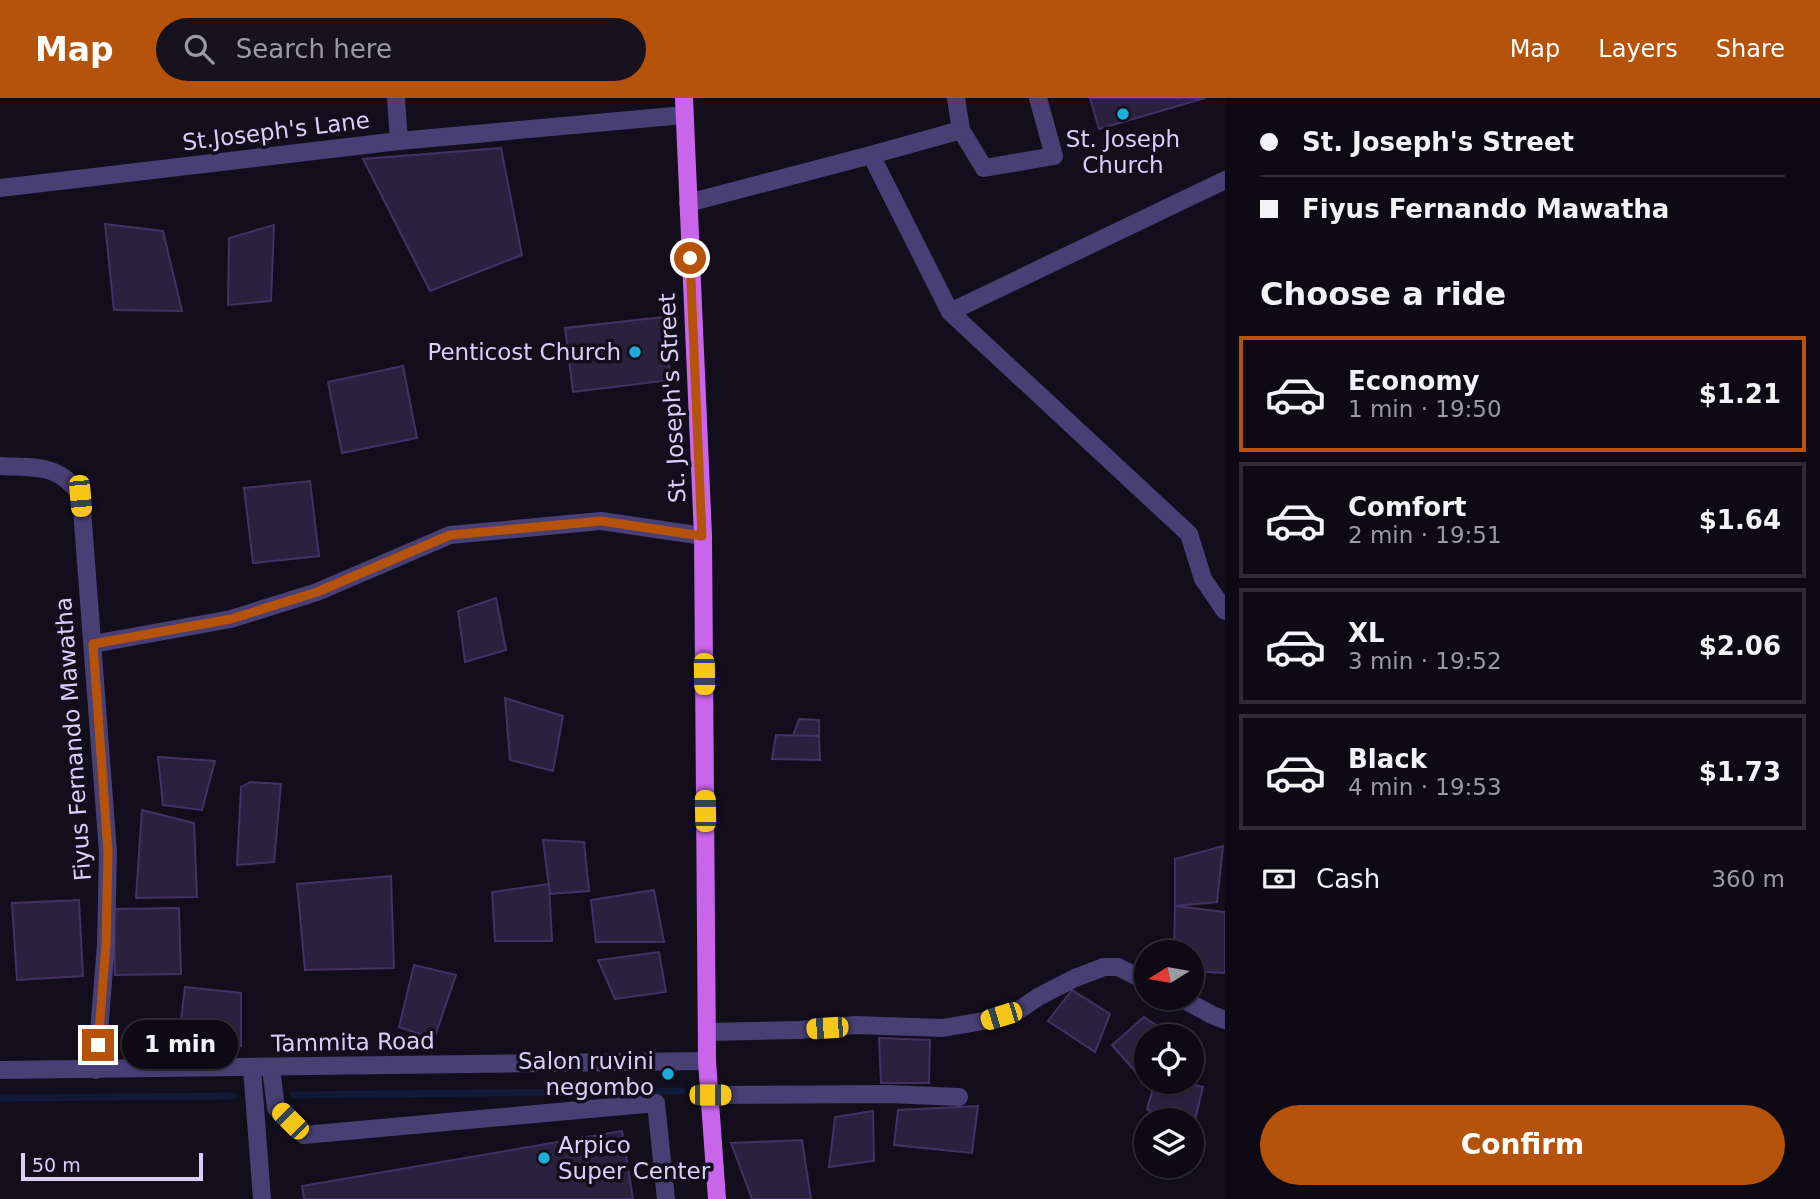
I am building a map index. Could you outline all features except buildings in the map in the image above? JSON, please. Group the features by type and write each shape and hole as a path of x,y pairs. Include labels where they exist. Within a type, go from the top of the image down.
{"main road":[{"name":"St. Joseph's Street","path":"684,106 702,536 707,1061 718,1199"}],"street":[{"path":"396,98 399,141"},
{"path":"956,98 961,130 984,168 1054,156 1038,98"},
{"name":"St.Joseph's Lane","path":"0,188 684,106"},
{"path":"688,203 961,130"},
{"path":"872,155 950,312 1189,534 1203,579 1225,611"},
{"path":"950,312 1225,180"},
{"name":"Fiyus Fernando Mawatha","path":"0,466 50,470 71,482 80,496 108,852 106,944 96,1070"},
{"path":"93,644 231,619 317,592 450,535 601,521 702,536"},
{"path":"707,1032 799,1030 855,1025 943,1028 983,1021 1019,1010 1050,990 1104,967 1118,967 1134,975"},
{"path":"1203,1010 1225,1020"},
{"name":"Tammita Road","path":"0,1070 707,1061"},
{"path":"252,1068 262,1199"},
{"path":"271,1068 276,1108 304,1135 656,1103 666,1199"},
{"path":"710,1095 888,1094 959,1097"}],"waterway":[{"path":"294,1095 682,1091"},
{"path":"0,1098 234,1096"}],"place":[{"name":"St. Joseph Church","path":"1123,114"},
{"name":"Penticost Church","path":"635,352"},
{"name":"Salon ruvini negombo","path":"668,1074"},
{"name":"Arpico Super Center","path":"544,1158"}],"route":[{"path":"98,1045 106,944 108,852 93,644 231,619 317,592 450,535 601,521 702,536 690,258"}]}
